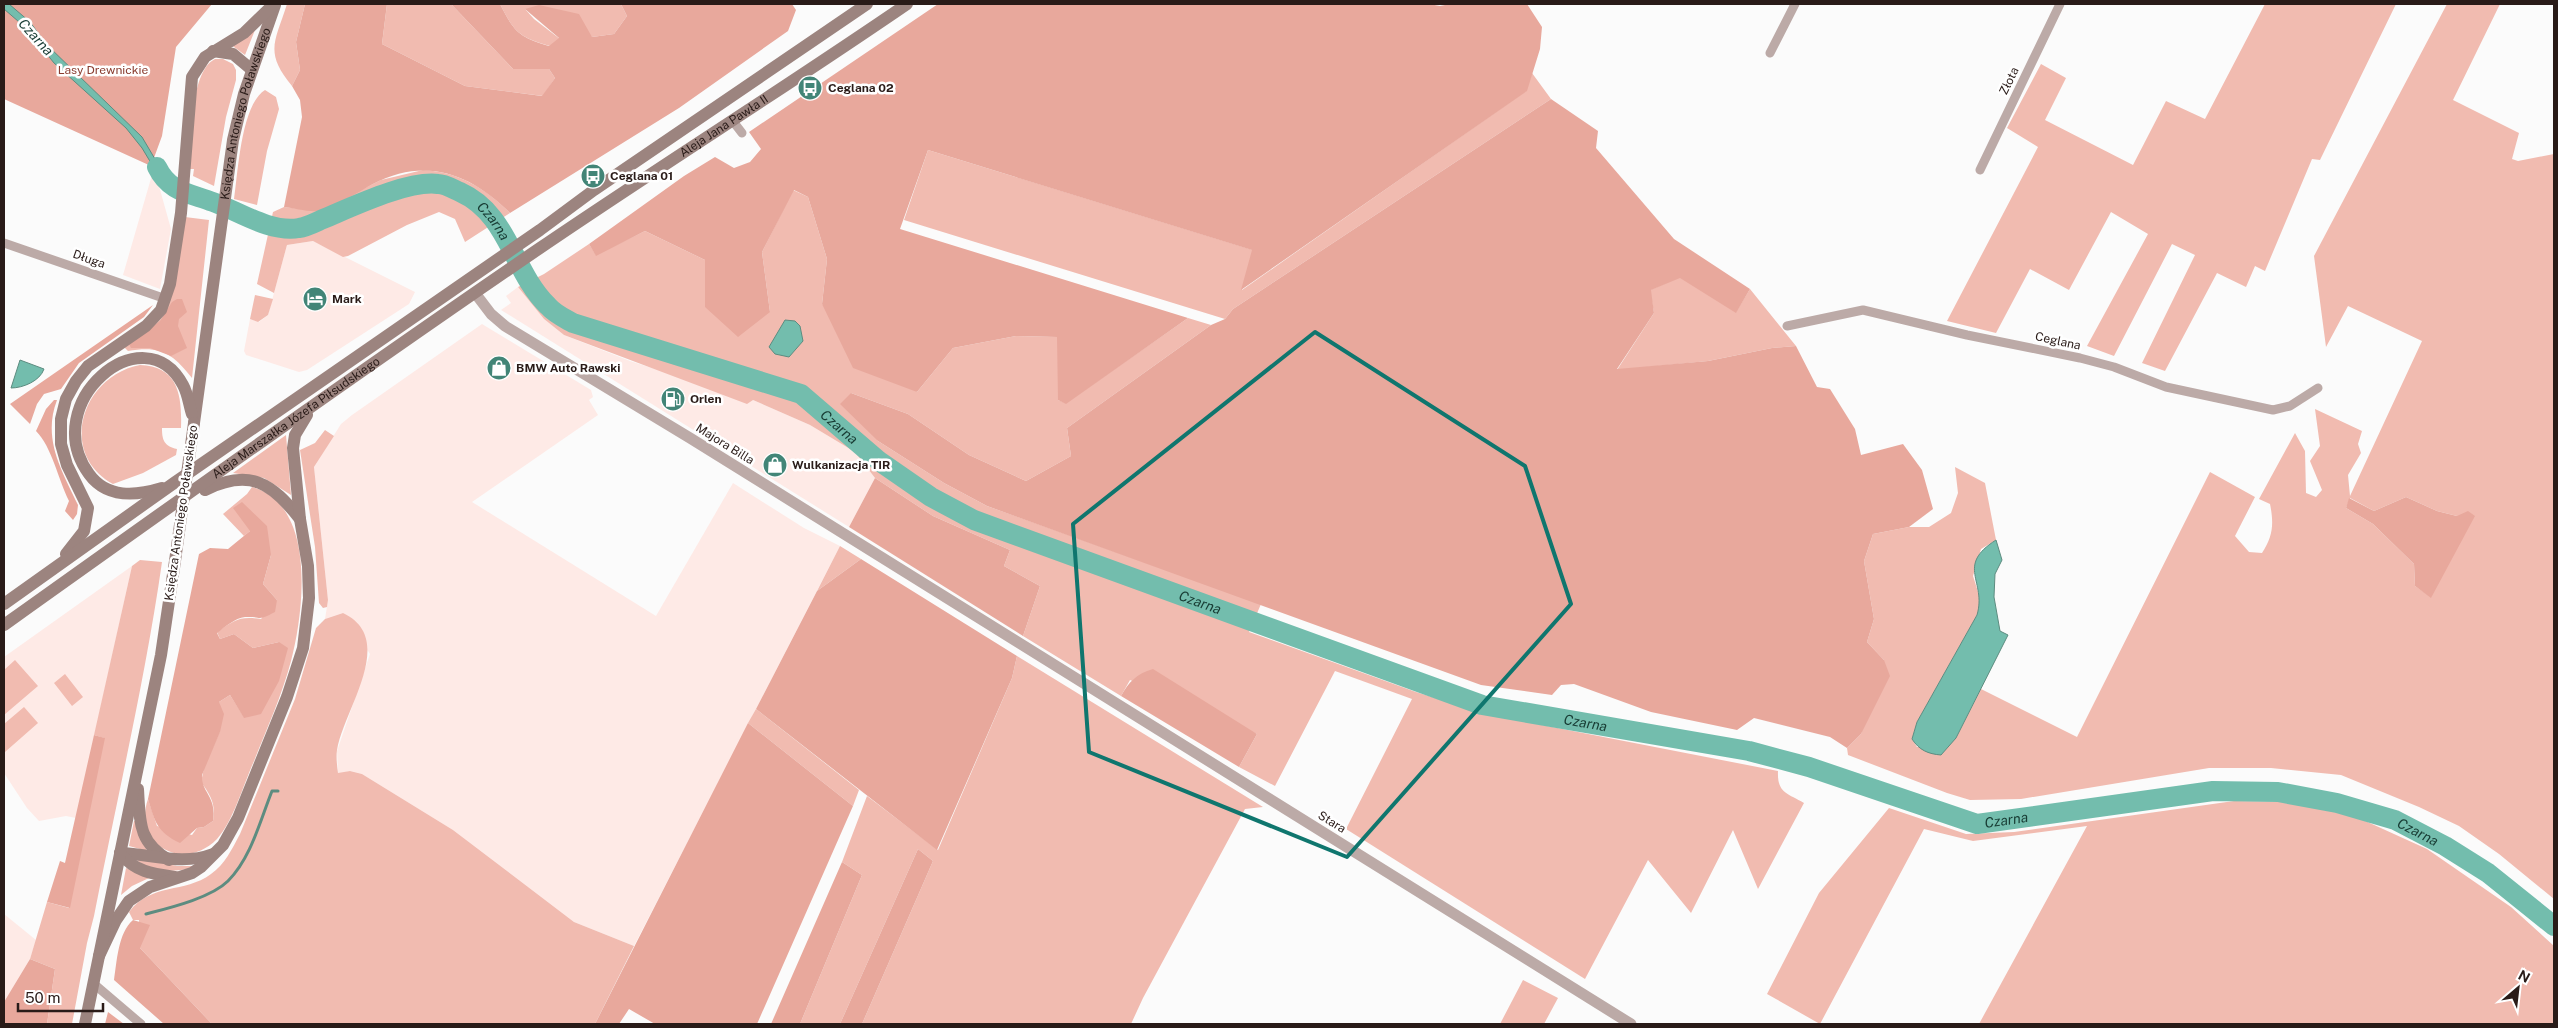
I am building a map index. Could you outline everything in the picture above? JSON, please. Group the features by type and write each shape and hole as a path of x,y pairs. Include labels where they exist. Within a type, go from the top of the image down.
{"main road":[{"path":"47,574 76,542 86,525 88,508 67,465 61,444 62,412 69,392 79,376 93,362 156,317 166,300 181,213 186,168 191,82 201,61 244,33 274,4"},
{"name":"Księdza Antoniego Poławskiego","path":"85,1024 161,655 226,181 236,122 274,4"},
{"name":"Aleja Jana Pawła II","path":"530,237 594,190 867,4"},
{"name":"Aleja Jana Pawła II","path":"540,248 732,120 824,62 907,4"},
{"path":"214,51 233,54 252,70"},
{"name":"Aleja Marszałka Józefa Piłsudskiego","path":"4,604 174,483 530,237"},
{"name":"Aleja Marszałka Józefa Piłsudskiego","path":"4,624 540,248"},
{"path":"174,483 149,491 126,494 111,492 98,484 86,469 77,449 75,428 79,406 91,385 108,369 128,360 148,359 166,366 179,379 186,390 194,423"},
{"path":"99,956 116,920 129,901 150,887 180,877 201,867 217,852 232,832 287,697 303,648 308,612 309,583 306,549 300,519 294,442 300,424 315,406"},
{"path":"166,510 221,482 250,480 276,491 300,519"},
{"path":"137,769 140,829 150,845 169,860"},
{"path":"120,853 136,853 169,860 198,859 217,852"},
{"path":"120,853 128,863 139,870 180,877"}],"street":[{"path":"1770,53 1795,4"},
{"name":"Złota","path":"1980,170 2060,4"},
{"path":"732,120 742,132"},
{"name":"Długa","path":"4,243 166,300"},
{"name":"Majora Billa","path":"474,293 490,314 505,326 690,438 1018,644"},
{"name":"Ceglana","path":"1787,326 1863,310 1967,335 2080,358 2114,367 2166,387 2273,410 2290,406 2318,388"},
{"name":"Stara","path":"1018,644 1631,1024"},
{"path":"94,984 141,1024"}],"highlighted area":[{"path":"1315,332 1525,466 1571,604 1347,857 1089,752 1073,524"}],"shaded area":[{"path":"287,4 305,4 296,42 300,70 292,86 278,64 274,46"},
{"path":"387,4 451,4 513,69 549,69 555,78 543,96 465,86 382,44"},
{"path":"500,4 621,4 627,16 614,34 592,37 525,9 534,19 560,39 550,46 531,40 519,32 509,21"},
{"path":"2265,4 2396,4 2320,160 2312,159 2265,271 2255,266 2246,287 2217,273 2165,371 2142,363 2195,255 2172,244 2114,356 2087,346 2148,234 2111,212 2069,290 2030,269 1996,333 1947,321 2038,147 2007,128 2041,64 2066,78 2045,120 2133,165 2166,101 2205,119"},
{"path":"2447,4 2500,4 2453,100 2519,133 2512,159 2518,161 2554,154 2554,899 2499,854 2459,826 2419,807 2341,775 2271,768 2209,768 2021,799 1970,800 1848,755 1847,748 1861,734 1884,660 1867,642 1874,619 1864,561 1873,534 1909,527 1929,527 1951,513 1958,493 1955,467 1985,483 1996,540 1981,549 1973,576 1981,601 1977,615 1917,722 1912,739 1917,747 1956,738 1981,689 2077,737 2210,472 2255,497 2235,536 2249,552 2262,553 2268,541 2272,524 2270,504 2259,499 2295,433 2305,451 2306,493 2316,497 2322,490 2310,461 2320,446 2315,409 2362,431 2358,444 2361,453 2348,475 2350,496 2422,341 2348,306 2326,347 2314,256","holes":["2406,497 2437,511 2457,516 2431,597 2415,586 2414,564 2373,524 2346,508 2350,498 2374,511"]},
{"path":"255,30 245,55 233,46"},
{"path":"215,59 223,59 233,64 236,70 236,80 226,117 214,186 193,176 194,169 190,169 193,109 196,92 200,78 207,66"},
{"path":"1532,73 1551,99 1233,309 1225,319 904,220 928,150 1253,250 1242,290 1526,91"},
{"path":"265,90 276,97 279,109 267,151 257,205 234,199 239,157 246,124 257,98"},
{"path":"154,168 171,229 160,289 123,275"},
{"path":"423,170 448,174 471,183 491,196 510,213 465,242 455,219 439,212 407,225 348,256 343,257 313,241 287,245 274,293 257,284 273,212 284,207 318,211 381,180"},
{"path":"793,190 808,197 827,259 822,304 917,392 953,348 1016,336 1058,337 1058,400 1066,403 1188,318 1211,325 1067,428 1071,456 1026,481 969,455 908,414 851,393 878,441 944,483 987,506 1261,604 1249,632 1416,692 1486,714 1778,771 1781,788 1804,803 1758,889 1733,830 1691,913 1648,860 1585,979 1346,829 1412,699 1335,671 1275,786 1239,767 1257,734 1130,680 1121,696 1023,636 1040,586 1004,566 1010,550 933,516 875,478 855,452 810,425 753,400 747,404 564,335 544,319 518,287 544,274 589,244 596,255 645,231 705,260 705,307 770,312 762,252"},
{"path":"185,217 209,220 192,378 179,363 165,353 149,349 128,351 124,347 149,330 163,317"},
{"path":"313,241 415,292 409,304 307,370 299,372 246,355 244,351 250,319 259,322 268,315 287,245"},
{"path":"1680,277 1736,312 1750,289 1796,346 1772,348 1708,361 1617,370 1654,313 1650,290"},
{"path":"518,287 544,319 564,335 630,361 753,400 810,425 855,452 875,478 849,527 501,310 511,303 506,296"},
{"path":"255,295 273,299 268,315 258,322 250,319"},
{"path":"482,324 591,390 593,397 589,400 598,415 472,502 656,616 733,483 804,528 840,546 634,946 574,922 453,830 362,774 350,771 338,774 337,751 370,654 343,613 325,619 328,600 314,467 341,424"},
{"path":"140,365 163,371 170,377 179,395 181,428 162,428 165,442 177,449 176,455 143,473 113,484 96,470 85,454 82,436 84,417 91,399 103,384 120,372"},
{"path":"325,430 334,436 314,467 328,600 327,607 323,608 319,603 315,547 300,450 315,443"},
{"path":"286,435 291,495 264,478 233,473"},
{"path":"252,487 273,498 287,515 296,537 301,562 302,589 296,640 279,699 238,802 223,832 204,849 190,854 176,853 164,849 154,841 147,829 145,815 148,799 157,826 192,835 197,828 204,827 213,821 214,810 212,800 201,782 204,768 220,731 219,702 230,695 244,717 279,642 253,648 234,634 220,639 217,632 237,620 247,618 261,619 277,600 263,584 271,555 250,531 244,536 223,514 247,494"},
{"path":"840,546 861,559 817,591"},
{"path":"140,560 162,562 130,739 72,1024 47,1024 55,969 30,959 47,902 69,908 104,738 94,735 132,566"},
{"path":"132,566 76,818 66,816 39,821 27,808 4,773 4,657"},
{"path":"343,613 359,625 366,640 367,657 363,676 337,750 338,773 350,771 362,774 453,830 574,922 634,946 595,1024 212,1024 140,948 139,920 133,920 129,912 148,896 201,880 216,870 224,861 240,834 295,699 316,628 325,619"},
{"path":"1017,656 1263,807 1245,809 1143,998 1131,1024 862,1024 933,861 918,849 840,1024 800,1024 862,875 842,862 867,796 938,850 1012,678"},
{"path":"15,660 38,686 4,715 4,670"},
{"path":"65,674 83,697 72,706 54,683"},
{"path":"24,707 38,723 5,752 4,724"},
{"path":"756,709 859,790 853,806 748,723"},
{"path":"2234,801 2299,802 2361,819 2427,849 2511,907 2554,946 2554,1024 1979,1024 2087,826 1973,841 1924,829 1820,1024 1767,994 1819,893 1889,808 1966,834 2014,832"},
{"path":"135,821 147,851 129,846"},
{"path":"134,857 177,866 192,866 193,868 169,871 154,869 140,863"},
{"path":"126,868 149,878 132,886 121,895"},
{"path":"4,914 36,940 30,959 4,1002"},
{"path":"1523,980 1558,998 1544,1024 1500,1024"}],"green space":[{"name":"Lasy Drewnickie","path":"4,4 212,4 176,47 162,136 151,166 4,99"},
{"path":"305,4 387,4 382,44 465,86 542,96 555,78 549,69 513,69 451,4 500,4 509,21 518,32 531,40 549,46 559,38 525,9 539,5 579,14 592,37 614,34 627,16 621,4 792,4 796,10 788,31 679,108 510,213 480,188 463,179 447,173 429,171 411,171 393,176 373,184 331,207 314,211 284,207 302,117 300,100 292,86 300,70 296,42"},
{"path":"938,4 1429,4 1440,6 1450,4 1527,4 1542,27 1540,49 1527,91 1241,290 1252,250 928,150 900,229 1188,318 1066,404 1058,400 1057,337 1016,336 953,348 917,392 853,368 822,304 827,259 808,197 794,190 762,252 770,312 738,337 705,307 705,260 645,231 596,256 589,244 684,176 715,157 734,168 750,162 761,149 749,132"},
{"path":"1551,99 1598,131 1596,148 1674,239 1750,289 1736,313 1680,278 1651,290 1654,313 1617,369 1708,361 1772,348 1796,346 1817,387 1830,389 1855,429 1861,455 1903,444 1922,470 1933,509 1909,527 1873,534 1864,561 1874,619 1867,642 1884,660 1890,676 1861,734 1847,748 1830,737 1754,718 1737,730 1651,712 1574,684 1561,685 1552,695 1481,685 987,506 944,483 878,441 840,404 851,393 908,414 969,455 1026,481 1071,456 1067,428 1211,325 1225,319 1233,309"},
{"path":"182,299 187,312 179,319 178,326 187,348 171,356 150,348 131,348 129,344 160,321 172,302"},
{"path":"153,305 144,317 79,363 61,389 44,394 37,404 30,424 10,404"},
{"path":"54,400 57,400 53,414 53,441 60,467 78,505 77,514 73,520 65,511 69,501 51,454 36,431 46,409"},
{"path":"875,478 933,516 1010,550 1004,566 1040,586 1023,636 849,527"},
{"path":"2406,497 2437,511 2457,516 2468,511 2475,516 2431,598 2415,586 2414,564 2373,524 2346,508 2349,498 2374,511"},
{"path":"242,502 267,526 271,555 263,584 277,600 275,612 262,618 245,617 238,619 217,633 220,639 234,634 253,648 279,642 288,648 279,681 261,714 244,718 230,695 219,702 224,714 220,732 202,775 202,781 213,806 213,821 204,827 197,828 180,843 166,835 158,826 148,799 199,554 210,548 228,549 250,531 233,508"},
{"path":"861,559 1017,656 1012,678 937,850 756,709 817,591"},
{"path":"1153,669 1257,734 1239,767 1121,696 1134,679 1142,673"},
{"path":"748,723 853,806 757,1024 655,1024 629,1009 619,1024 595,1024"},
{"path":"94,735 105,738 70,908 47,902 60,861 65,863"},
{"path":"918,849 933,861 862,1024 840,1024"},
{"path":"842,862 862,875 800,1024 771,1024"},
{"path":"133,920 150,925 140,948 212,1024 164,1024 114,980 121,940 124,932"},
{"path":"30,959 55,969 47,1024 4,1024 4,1002"},
{"path":"108,1012 124,1024 105,1024"}],"water":[{"path":"4,4 9,4 30,22 46,44 142,137 165,176 175,185 174,192 160,178 142,148 126,128 54,63 26,28 4,9"},
{"path":"785,320 795,321 800,326 803,341 789,357 775,354 769,347"},
{"path":"20,360 44,369 39,377 30,383 21,387 11,388"},
{"path":"1996,540 2002,560 1995,574 1994,597 2000,631 2008,635 1956,738 1941,755 1932,754 1921,749 1912,739 1917,722 1977,615 1979,603 1975,566 1977,558 1984,549"}],"waterway":[{"name":"Czarna","path":"157,167 167,182 188,194 213,202 254,220 288,229 305,227 380,196 411,186 438,184 449,187 476,202 489,214 500,229 536,292 548,306 560,316 573,323 801,394 879,461 931,497 974,520 1482,705 1749,751 1809,767 1977,824 2213,791 2278,792 2337,803 2395,820 2445,846 2488,873 2554,926"},
{"path":"146,914 201,897 221,887 228,881 236,872 249,850 272,791 278,791"}],"place":[{"name":"Ceglana 02","path":"810,88"},
{"name":"Ceglana 01","path":"593,176"},
{"name":"Mark","path":"315,299"},
{"name":"BMW Auto Rawski","path":"499,368"},
{"name":"Orlen","path":"673,399"},
{"name":"Wulkanizacja TIR","path":"775,465"}]}
